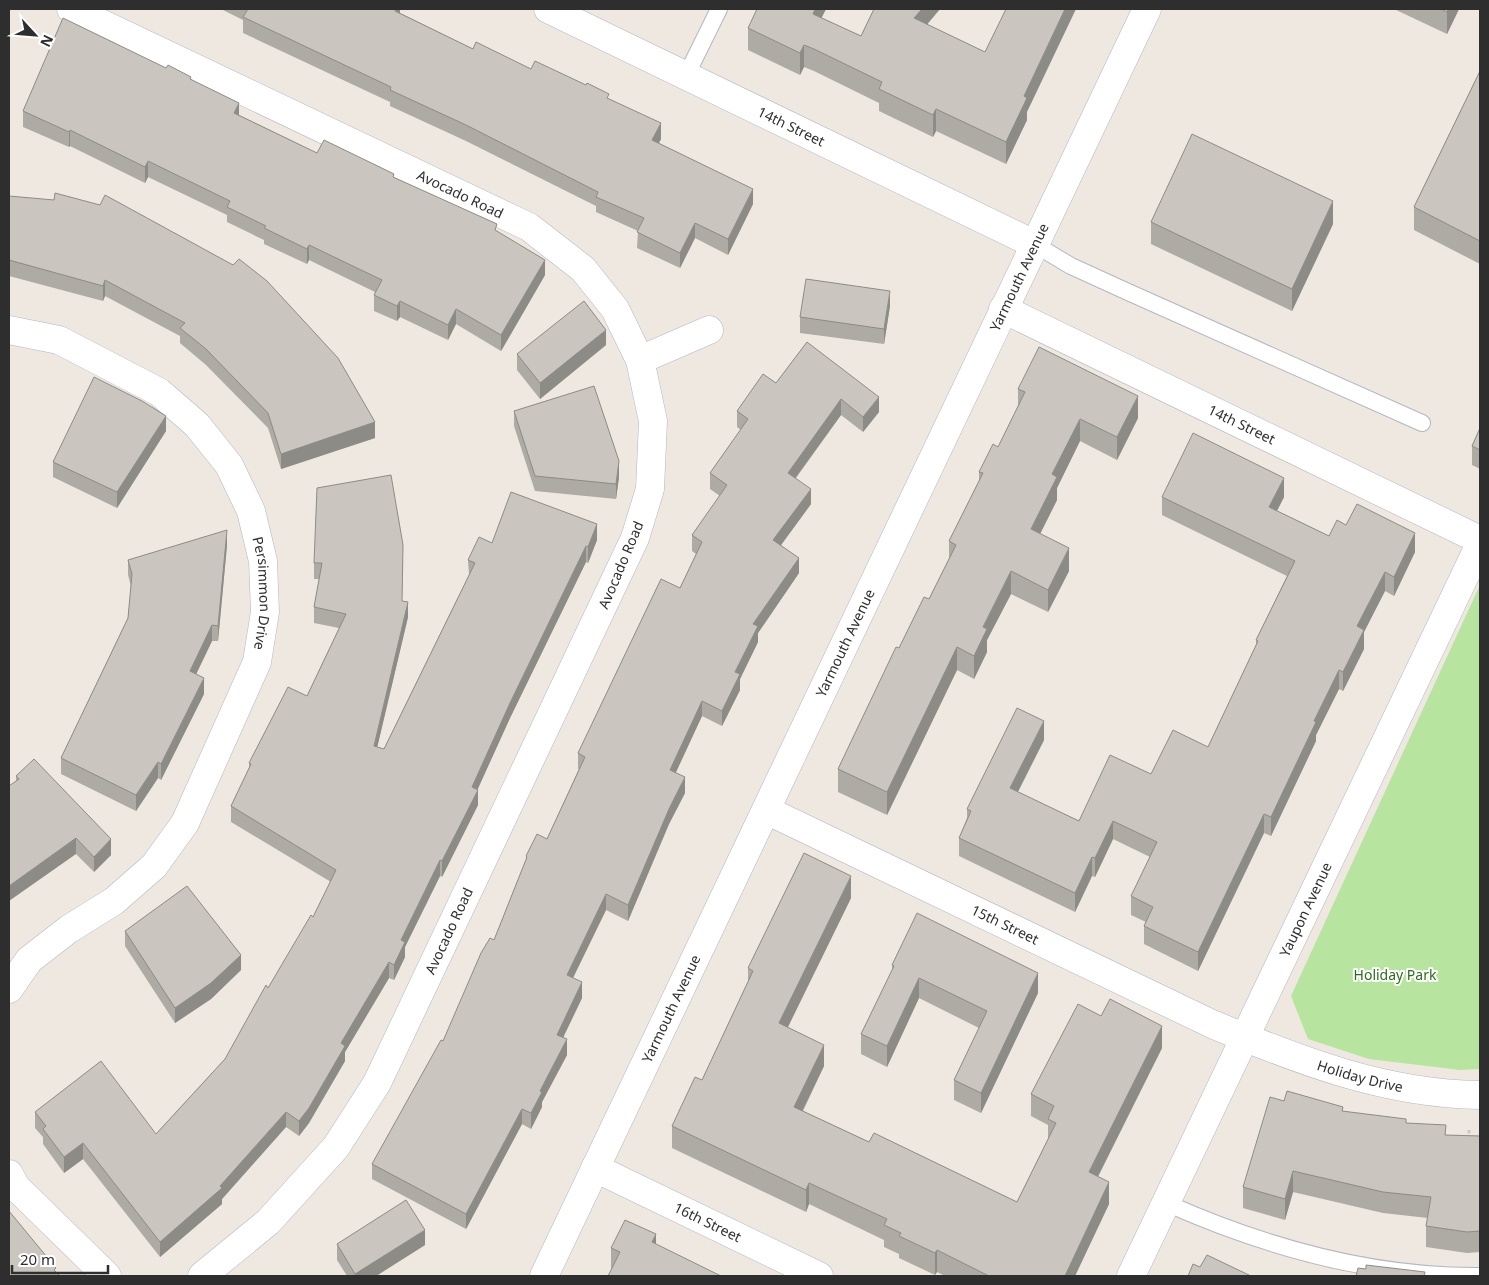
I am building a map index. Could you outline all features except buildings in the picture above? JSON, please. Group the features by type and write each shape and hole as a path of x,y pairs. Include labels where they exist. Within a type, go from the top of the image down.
{"street":[{"name":"Avocado Road","path":"71,9 529,227 583,269 615,309 640,360 653,421 650,490 635,538 381,1074 336,1147 268,1222 202,1276"},
{"name":"14th Street","path":"548,9 1034,244"},
{"name":"Yarmouth Avenue","path":"544,1276 1147,9"},
{"name":"14th Street","path":"1003,309 1480,540"},
{"name":"Persimmon Drive","path":"9,330 59,340 159,392 197,425 229,465 251,511 263,561 265,612 257,662 185,823 154,866 114,902 69,929 29,960 9,989"},
{"path":"640,360 709,330"},
{"name":"Yaupon Avenue","path":"1132,1276 1480,544"},
{"name":"15th Street","path":"766,810 1212,1024 1246,1038"},
{"name":"Holiday Drive","path":"1246,1038 1312,1064 1380,1083 1433,1092 1480,1095"},
{"name":"16th Street","path":"595,1168 820,1276"},
{"path":"9,1174 16,1187 108,1276"}],"lane":[{"path":"686,76 719,9"},
{"path":"1034,244 1071,266 1422,423"},
{"path":"1166,1203 1256,1239 1329,1258 1372,1267 1423,1274 1480,1276"}],"path":[{"path":"1469,1130 1469,1150"}],"green space":[{"name":"Holiday Park","path":"1480,585 1480,1069 1460,1070 1369,1059 1308,1039 1291,996"}]}
